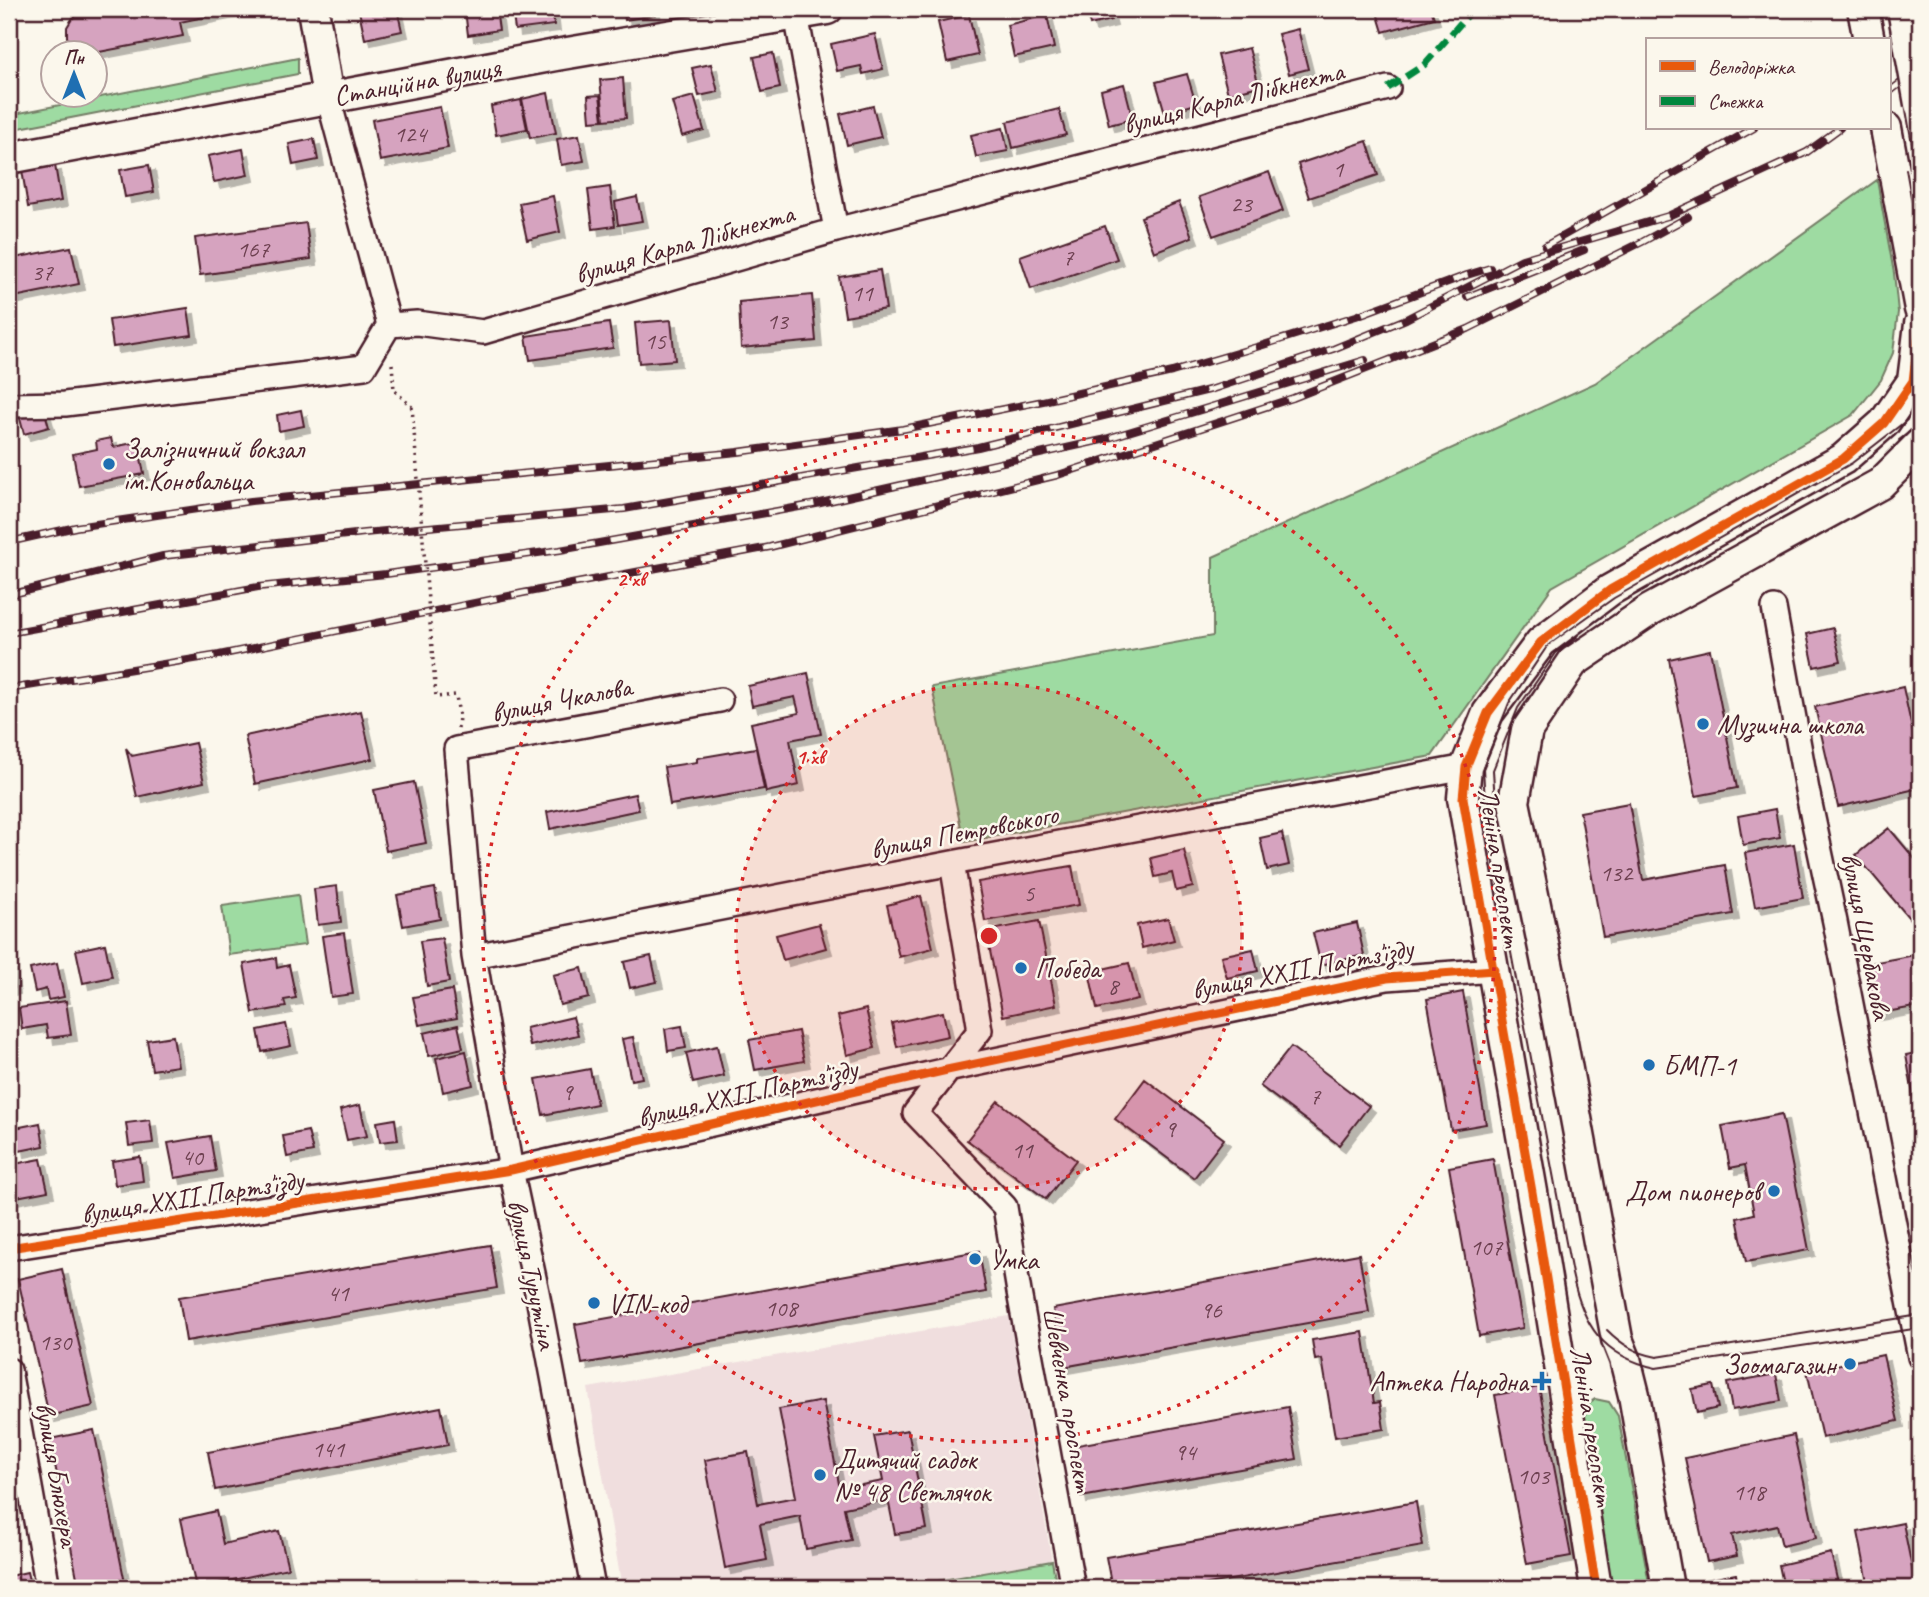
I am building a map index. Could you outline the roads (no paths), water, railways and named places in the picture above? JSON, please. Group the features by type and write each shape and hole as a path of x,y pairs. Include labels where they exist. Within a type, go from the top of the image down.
{"street":[{"path":"9,405 65,404 364,367 389,326 328,97 313,9"},
{"name":"Станційна вулиця","path":"9,158 556,55 796,12 827,9"},
{"path":"1863,9 1869,38"},
{"path":"1903,9 1920,104"},
{"path":"796,12 836,230"},
{"name":"вулиця Карла Лібкнехта","path":"389,326 417,323 483,332 836,230 1388,88"},
{"path":"1886,130 1920,309"},
{"name":"Леніна проспект","path":"1596,1588 1463,798 1466,768 1488,713 1541,642 1610,590 1843,459 1884,423 1913,381 1920,324"},
{"name":"Леніна проспект","path":"1668,1588 1634,1395 1617,1339 1550,978 1514,802 1527,730 1573,662 1650,610 1880,484 1920,444"},
{"name":"вулиця Щербакова","path":"1774,608 1807,790 1920,1357"},
{"name":"вулиця Чкалова","path":"458,793 456,749 720,700"},
{"name":"вулиця Петровського","path":"474,956 952,863 1466,768"},
{"name":"вулиця Турутіна","path":"458,793 474,956 511,1170 593,1588"},
{"name":"Шевченка проспект","path":"952,863 980,1030 915,1112 1005,1207 1073,1588"},
{"name":"вулиця XXII Партз'їзду","path":"9,1248 511,1170 947,1070 1387,978 1494,970"},
{"name":"вулиця Блюхера","path":"9,1370 48,1588"}],"tram line":[{"path":"1888,9 1920,188"},
{"path":"1906,169 1920,247"},
{"path":"1920,387 1907,420 1852,463 1614,598 1548,645 1509,703 1483,768 1486,821 1572,1274 1582,1309 1598,1336 1622,1355 1637,1363 1656,1368 1920,1328"},
{"path":"1899,440 1916,427 1920,417"},
{"path":"1496,819 1493,770 1518,708 1556,653 1577,637"},
{"path":"1607,1330 1630,1348 1657,1357 1920,1315"}],"railway":[{"path":"1890,39 1920,17"},
{"path":"1890,91 1920,68"},
{"path":"1545,246 1750,130"},
{"path":"9,595 163,556 364,533 624,509 978,447 1213,389 1333,349 1406,319 1522,259 1668,216 1807,152 1837,130"},
{"path":"9,689 219,655 523,593 770,547 1058,475 1293,398 1468,329 1688,217"},
{"path":"1467,297 1584,250"},
{"path":"9,542 76,527 251,501 738,452 903,429 1172,372 1356,316 1490,268"},
{"path":"9,633 258,587 386,574 560,550 816,504 1102,440 1365,360"}],"place":[{"name":"Залізничний вокзал ім.Коновальца","path":"109,464"},
{"name":"Музична школа","path":"1703,724"},
{"name":"Победа","path":"1021,968"},
{"name":"БМП-1","path":"1649,1065"},
{"name":"Дом пионеров","path":"1774,1191"},
{"name":"Умка","path":"975,1259"},
{"name":"VIN-код","path":"594,1303"},
{"name":"Зоомагазин","path":"1850,1364"},
{"name":"Аптека Народна","path":"1542,1381"},
{"name":"Дитячий садок № 48 Светлячок","path":"820,1475"}]}
